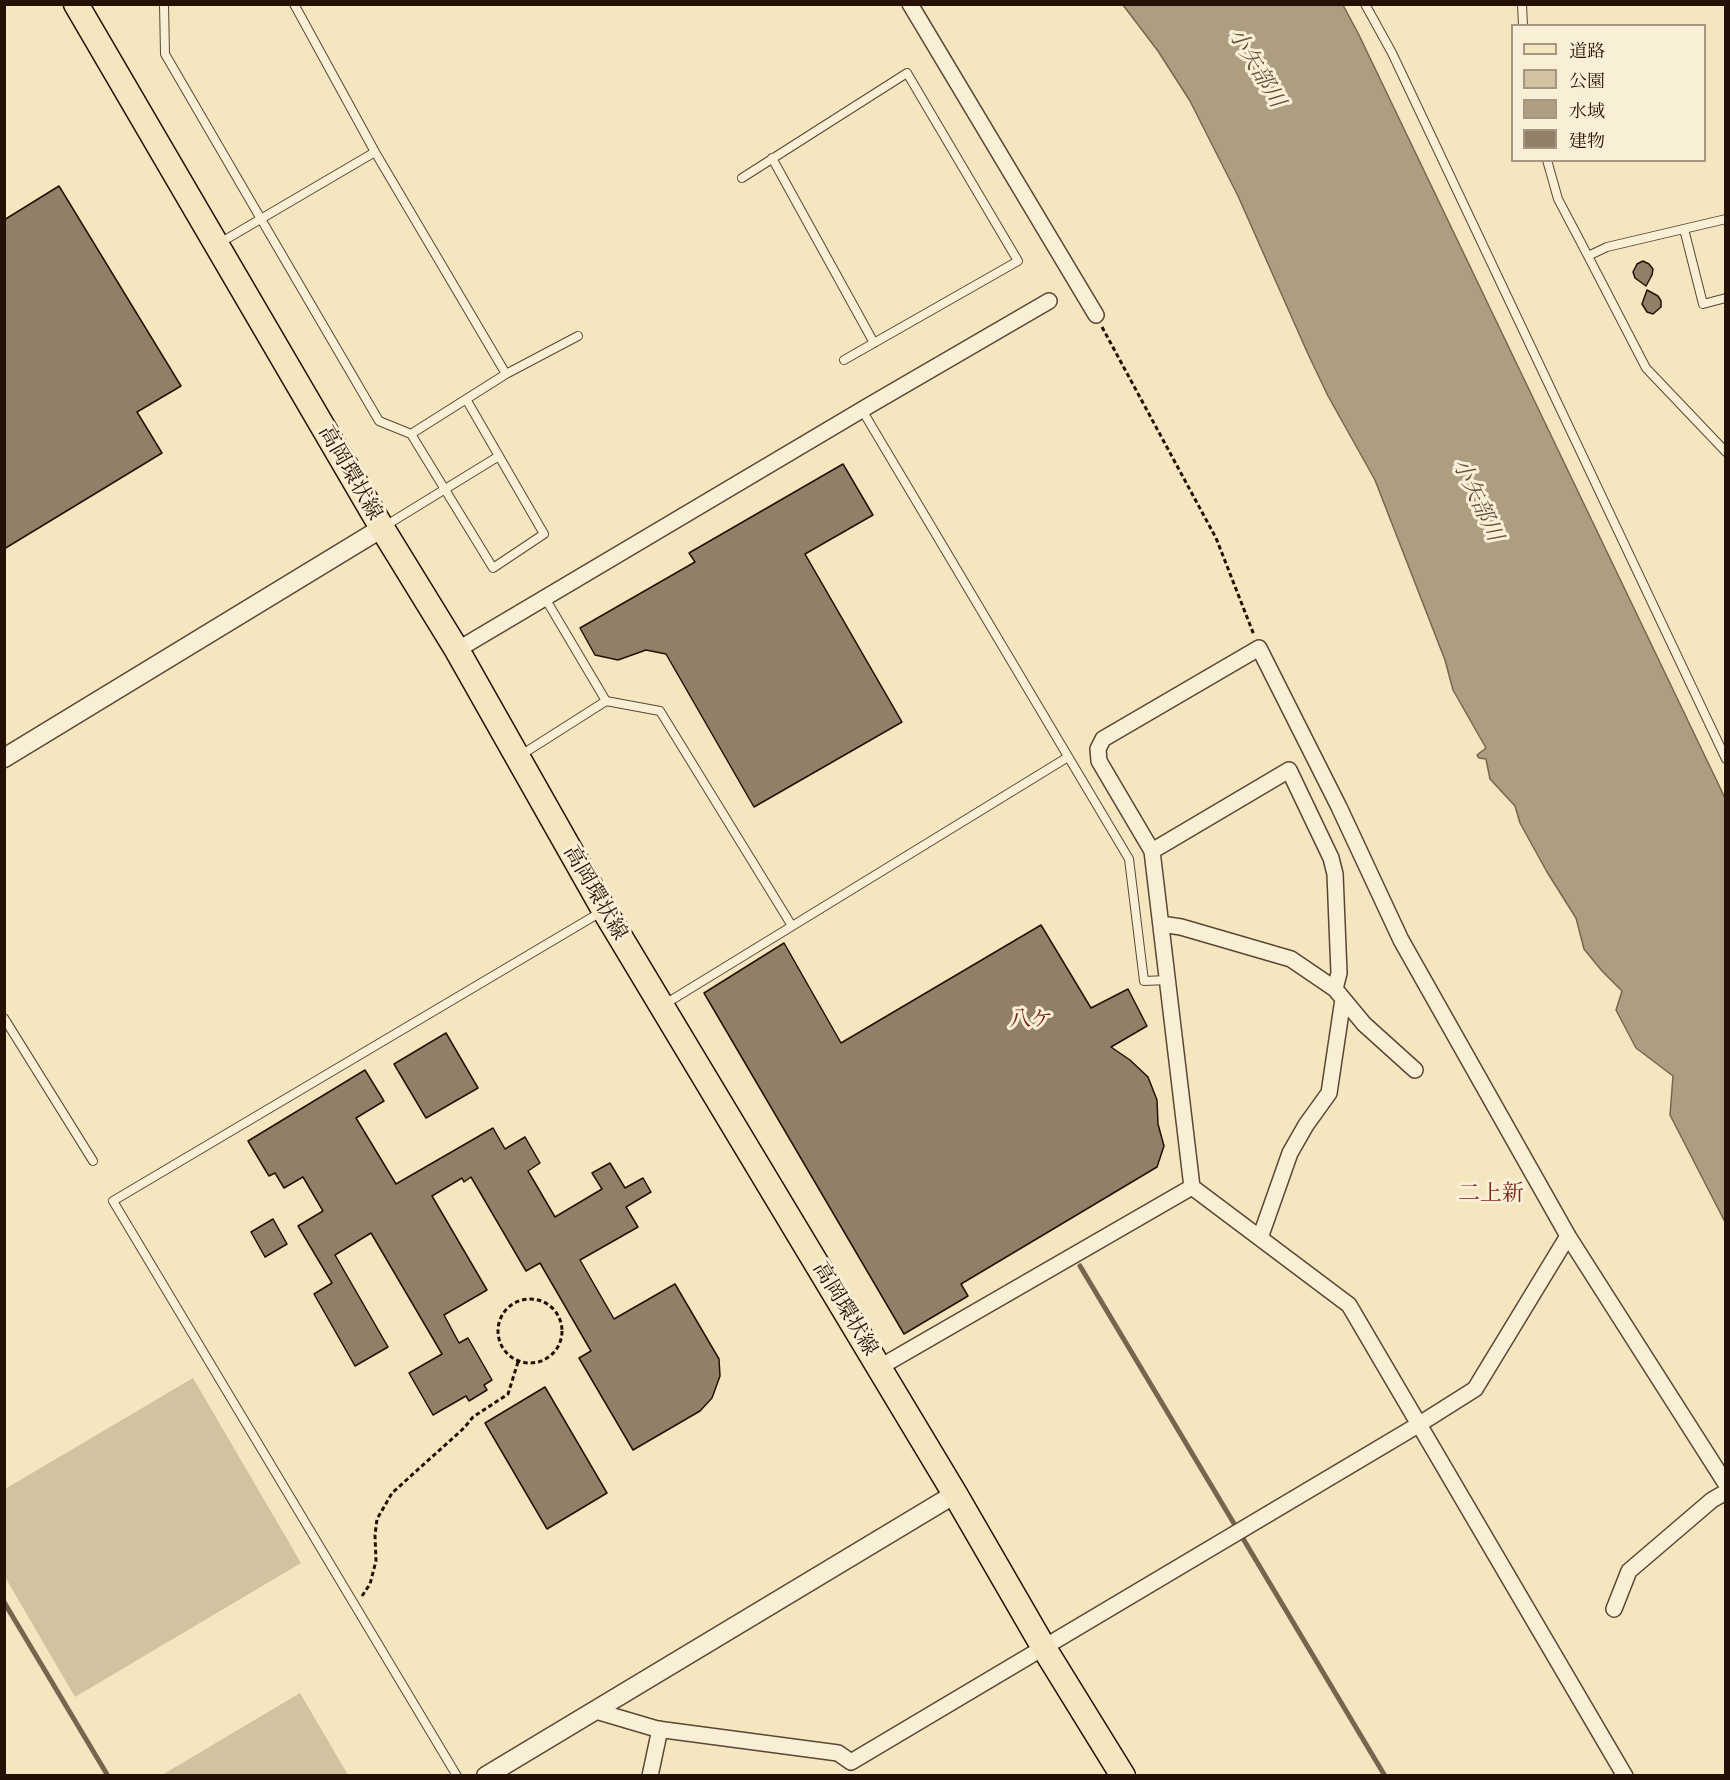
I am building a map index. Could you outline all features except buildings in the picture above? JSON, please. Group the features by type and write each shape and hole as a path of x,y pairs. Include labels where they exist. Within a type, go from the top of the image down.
{"main road":[{"name":"高岡環状線","path":"76,4 382,528 457,651 604,910 880,1367 1044,1648 1123,1776"}],"street":[{"path":"910,4 1096,315"},
{"path":"457,651 1050,301"},
{"path":"4,758 382,528"},
{"path":"1625,1776 1349,1305 1192,1187 1152,851 1099,761 1098,749 1103,740 1259,648 1339,807 1401,940 1568,1236 1725,1484"},
{"path":"1152,851 1289,770 1331,858 1335,874 1339,994 1329,1093 1306,1125 1290,1153 1260,1238"},
{"path":"1161,924 1181,927 1291,959 1339,994 1364,1024 1415,1070"},
{"path":"880,1367 1192,1187"},
{"path":"596,1711 660,1729 838,1754 854,1769 1044,1648 1475,1389 1568,1236"},
{"path":"1614,1610 1629,1571 1725,1492"},
{"path":"486,1776 955,1494"},
{"path":"650,1776 660,1729"}],"lane":[{"path":"164,4 165,54 261,219 379,421 411,434 493,568 544,534 466,399"},
{"path":"294,4 375,152 506,374"},
{"path":"1365,4 1392,54 1725,759"},
{"path":"1522,4 1523,24"},
{"path":"742,178 907,73 1018,261 844,360"},
{"path":"217,244 375,152"},
{"path":"772,159 874,343"},
{"path":"1547,162 1558,198 1646,368 1725,452"},
{"path":"1588,256 1607,248 1725,219"},
{"path":"1683,229 1703,304 1725,298"},
{"path":"411,434 506,374 578,336"},
{"path":"862,410 1129,860 1144,981 1168,980"},
{"path":"382,528 499,456"},
{"path":"545,598 606,700"},
{"path":"518,757 606,700 660,711 792,926"},
{"path":"662,1006 1068,757"},
{"path":"457,1776 113,1201 604,910"},
{"path":"4,1017 93,1161"}],"path":[{"path":"1096,315 1216,538 1259,648"},
{"path":"539,1300 556,1312 561,1322 561,1342 556,1352 548,1359 528,1364 518,1362 508,1356 501,1347 498,1326 501,1315 518,1301 539,1300"},
{"path":"355,1604 370,1584 376,1561 377,1519 392,1493 464,1428 473,1417 508,1394 518,1362"}],"green space":[{"path":"193,1378 301,1563 75,1697 5,1577 5,1489"},
{"path":"300,1693 348,1775 162,1775"}],"water":[{"name":"小矢部川","path":"1123,5 1343,5 1358,33 1725,798 1725,1222 1670,1115 1673,1076 1636,1048 1616,1010 1622,991 1584,949 1576,918 1520,823 1515,806 1490,779 1486,759 1479,758 1477,755 1486,748 1453,690 1445,660 1375,480 1328,396 1238,196 1190,101 1158,51"}],"waterway":[{"path":"1080,1266 1385,1776"},
{"path":"4,1602 108,1776"}],"district":[{"name":"八ケ","path":"1031,1020"},
{"name":"二上新","path":"1491,1194"}]}
